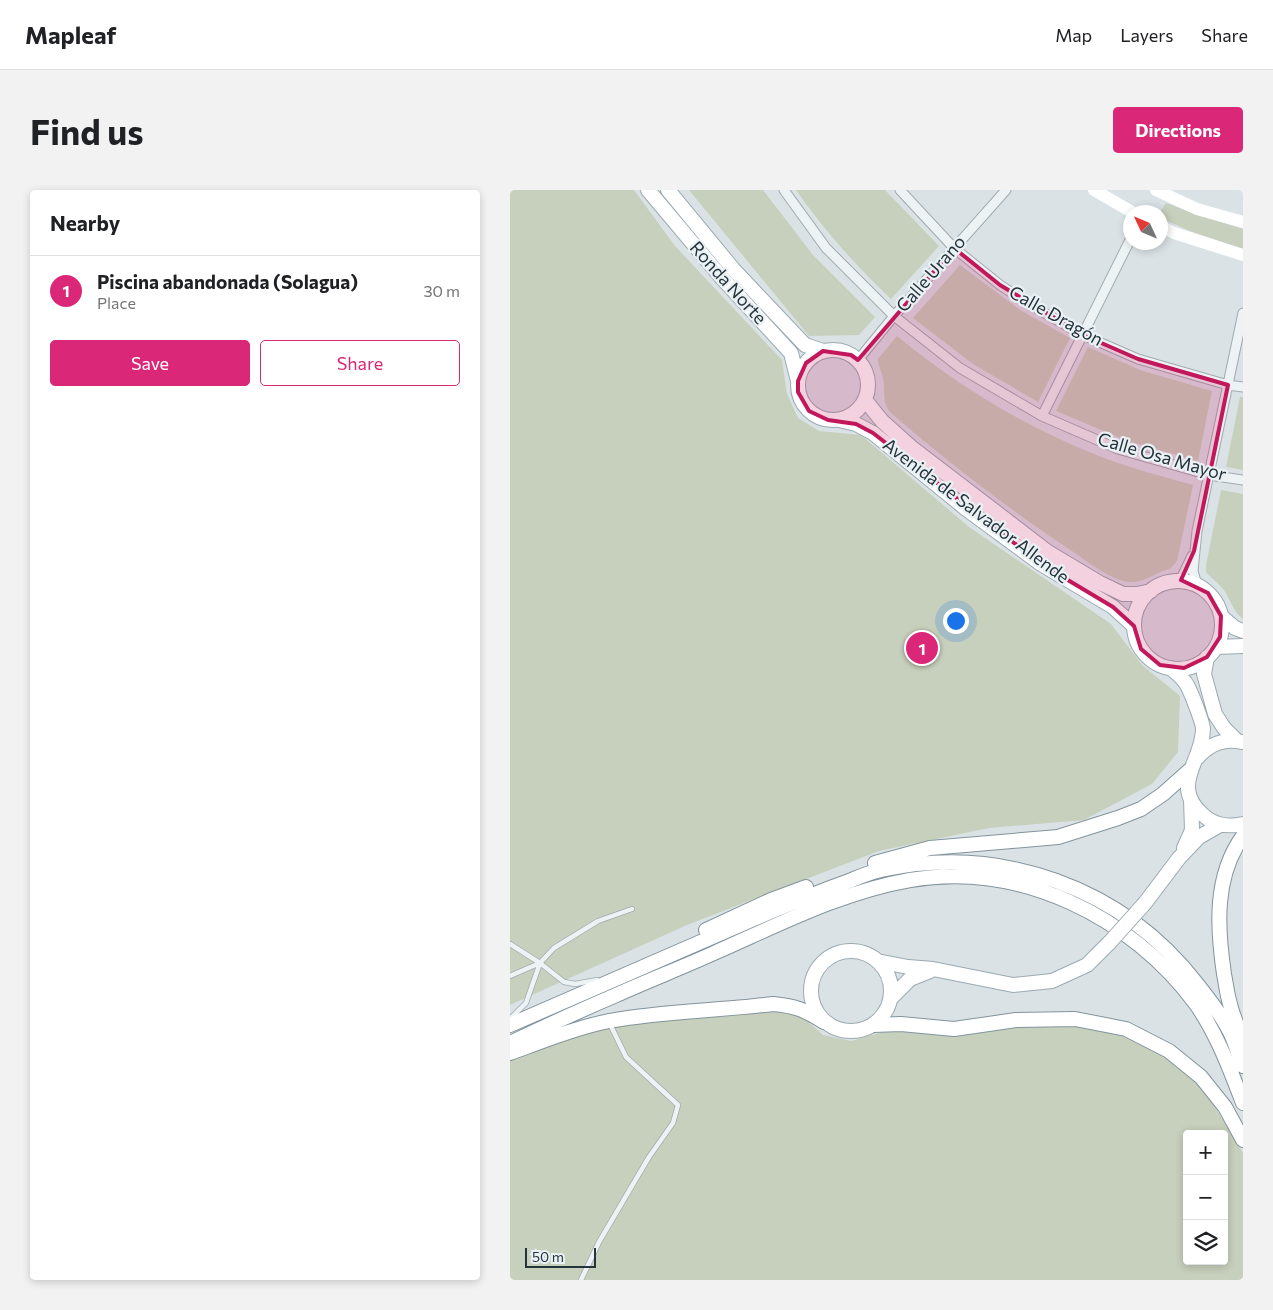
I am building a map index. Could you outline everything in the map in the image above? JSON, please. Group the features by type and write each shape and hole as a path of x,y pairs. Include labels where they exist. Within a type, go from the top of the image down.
{"main road":[{"name":"Ronda Norte","path":"648,190 722,278 791,353 798,381"},
{"name":"Ronda Norte","path":"668,190 734,270 805,345 823,351"},
{"path":"1094,190 1123,207"},
{"path":"1156,190 1197,209 1243,222"},
{"path":"1168,230 1243,255"},
{"path":"823,351 842,351 851,354 858,360 868,379 868,390 865,400 850,416 839,420 828,420 818,417 809,411 802,402 798,392 800,371 814,356 823,351"},
{"name":"Avenida de Salvador Allende","path":"865,400 882,421 911,447 1048,552 1100,583 1123,594 1137,594 1151,590"},
{"name":"Avenida de Salvador Allende","path":"839,420 856,424 873,433 965,508 1034,559 1092,596 1113,607 1134,626"},
{"path":"1240,742 1224,728 1215,714 1204,674 1212,652 1220,637 1222,627 1217,604 1208,593 1197,586 1180,581 1160,585 1151,590 1142,600 1136,612 1134,626 1136,638 1150,658 1160,665 1171,668 1184,668 1197,664 1212,652 1243,646"},
{"path":"1221,616 1235,628 1243,631"},
{"path":"1171,668 1187,684 1203,728 1201,743 1193,765 1188,789 1191,799 1192,830 1180,858"},
{"path":"510,1019 771,900 862,867 930,848 1058,837 1118,818 1141,809 1156,799 1193,765 1203,751 1213,744 1224,741 1240,742"},
{"path":"1191,799 1198,810 1208,819 1220,825 1232,826 1243,824"},
{"path":"877,961 908,967 933,969 1014,985 1052,981 1087,966 1145,903 1199,836 1220,825"},
{"path":"1243,836 1234,849 1222,888 1218,913 1220,944 1229,1004 1243,1041"},
{"path":"510,1026 821,890 880,870 937,862 968,862 1028,871 1055,880 1106,902 1147,931 1182,965 1207,997 1229,1030 1243,1066"},
{"path":"510,1043 615,995 677,970 810,911 869,888 912,879 946,876 985,879 1048,892 1074,903 1137,942 1169,972 1197,1005 1216,1037 1243,1103"},
{"path":"824,1022 816,1012 811,1001 810,988 820,965 830,957 842,952 866,954 877,961 886,972 890,985 890,999"},
{"path":"873,1025 884,1013 890,999 910,979 933,969"},
{"path":"510,1053 573,1030 609,1021 773,1004 803,1009 835,1029 848,1032 861,1030 873,1025 901,1024 954,1029 1016,1020 1075,1019 1126,1029 1169,1051 1201,1077 1225,1106 1243,1140"}],"street":[{"name":"Calle Osa Mayor","path":"784,190 826,248 894,316 960,368 1042,416 1118,449 1209,475 1243,480"},
{"name":"Calle Dragón","path":"900,190 954,248 1000,285 1030,304 1084,334 1138,359 1243,388"},
{"name":"Calle Urano","path":"858,360 894,316 1006,190"},
{"path":"1042,416 1125,250"},
{"path":"1197,586 1194,571 1194,551 1243,313"},
{"path":"1180,581 1194,551"}],"lane":[{"path":"510,1019 526,1003 540,964 554,948 598,921 632,910"},
{"path":"510,944 564,982 575,984 596,980"},
{"path":"510,976 540,964"},
{"path":"581,1280 599,1242 649,1157 673,1123 678,1105 626,1057 609,1021"}],"highlighted area":[{"path":"954,248 1000,285 1083,335 1138,359 1228,385 1194,551 1181,580 1208,593 1221,616 1220,637 1207,657 1184,668 1160,665 1141,649 1134,626 1113,607 1041,564 873,433 856,424 828,420 809,411 798,392 798,381 806,363 823,351 851,355 858,360"}],"green space":[{"path":"510,190 634,190 675,246 782,360 787,394 798,418 819,431 861,435 969,527 1111,624 1142,665 1180,696 1178,752 1152,784 1084,820 989,828 879,851 687,925 510,1005"},
{"path":"689,190 763,190 813,255 875,317 859,335 809,336"},
{"path":"796,190 885,190 939,246 891,299 841,247"},
{"path":"1166,203 1243,229 1243,249 1190,231 1168,221 1168,205 1165,205"},
{"path":"960,265 1020,310 1070,338 1038,402 973,364 913,318"},
{"path":"897,336 968,388 1045,432 1110,460 1193,485 1177,561 1170,569 1136,582 1117,579 1094,567 1027,520 936,450 891,413 886,405 884,383 878,359"},
{"path":"1088,347 1140,370 1212,391 1198,461 1125,440 1056,411"},
{"path":"1240,397 1243,397 1243,470 1226,467"},
{"path":"1221,490 1243,494 1243,619 1236,612 1223,589 1206,572"},
{"path":"769,1010 788,1010 803,1017 823,1035 851,1041 897,1028 975,1031 1058,1023 1100,1027 1160,1051 1201,1084 1243,1153 1243,1280 510,1280 510,1059 602,1027"}],"place":[{"name":"Piscina abandonada (Solagua)","path":"922,648"}]}
